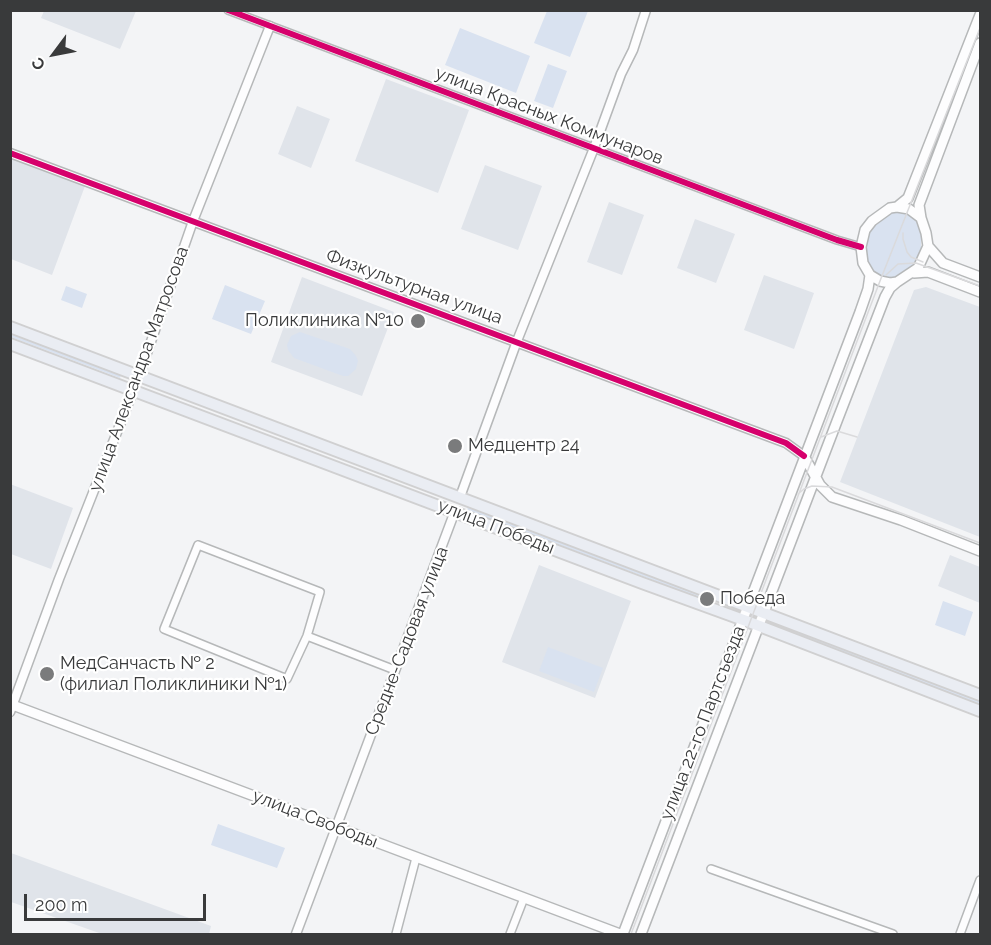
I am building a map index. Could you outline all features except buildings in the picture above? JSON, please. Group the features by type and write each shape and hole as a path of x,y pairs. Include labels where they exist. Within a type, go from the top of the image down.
{"main road":[{"path":"921,218 909,209 897,207 890,208 872,221 865,230 861,247 863,263 870,275 883,282 897,282 911,274 921,264 928,246 919,206 939,136 981,15"},
{"path":"897,207 908,198 981,44"},
{"path":"928,246 943,263 981,278"},
{"path":"911,274 928,272 981,292"},
{"name":"улица 22-го Партсъезда","path":"621,934 860,312 870,275"},
{"name":"улица 22-го Партсъезда","path":"641,934 885,297 897,282"},
{"name":"улица Победы","path":"10,327 981,695"},
{"name":"улица Победы","path":"10,344 981,711"},
{"name":"улица Александра Матросова","path":"134,389 139,376"},
{"name":"Физкультурная улица","path":"804,456 820,485 832,497 981,551"},
{"name":"Средне-Садовая улица","path":"455,511 460,497"},
{"path":"707,607 715,606 717,603 711,593"},
{"path":"798,641 791,635 791,631 793,628 801,627"},
{"name":"улица Свободы","path":"11,707 621,934"}],"street":[{"name":"улица Красных Коммунаров","path":"228,10 837,240 861,247"},
{"name":"Средне-Садовая улица","path":"460,497 517,341 621,74 633,50 646,10"},
{"name":"улица Александра Матросова","path":"139,376 193,222 270,26"},
{"name":"Физкультурная улица","path":"10,153 786,443 804,456"},
{"name":"улица Александра Матросова","path":"11,707 134,389"},
{"name":"Средне-Садовая улица","path":"296,934 455,511"},
{"path":"198,545 320,592 307,636 287,679 164,629 198,545"},
{"path":"307,636 395,670"},
{"path":"396,934 416,858"},
{"path":"711,869 893,934"},
{"path":"960,934 981,880"},
{"path":"510,934 524,898"}],"shaded area":[{"path":"44,10 136,11 120,49 41,18"},
{"path":"547,11 588,11 570,57 534,43"},
{"path":"460,28 530,56 516,93 445,65"},
{"path":"548,64 567,71 553,108 534,101"},
{"path":"386,79 469,110 438,193 355,161"},
{"path":"297,106 330,119 311,168 278,154"},
{"path":"10,157 85,186 52,275 11,259"},
{"path":"485,165 542,186 518,250 461,229"},
{"path":"609,202 644,215 622,275 587,262"},
{"path":"899,210 913,215 917,221 921,234 921,248 916,261 907,271 896,278 887,278 873,271 866,260 865,245 872,226 888,213"},
{"path":"695,219 735,234 716,283 677,268"},
{"path":"764,275 814,293 794,349 744,330"},
{"path":"302,277 394,312 362,396 271,362"},
{"path":"225,285 265,301 251,334 212,319"},
{"path":"66,286 87,294 82,308 61,300"},
{"path":"926,287 980,307 980,537 840,482 914,290"},
{"path":"300,332 350,349 358,361 356,369 348,376 343,376 294,358 287,345 291,336"},
{"path":"10,334 121,375 120,378 11,337"},
{"path":"10,484 73,508 51,569 11,554"},
{"path":"468,507 710,599 711,600 467,510"},
{"path":"950,555 980,567 980,603 938,586"},
{"path":"539,565 631,601 595,698 502,662"},
{"path":"943,601 973,612 965,636 935,625"},
{"path":"797,631 980,700 980,704 796,635"},
{"path":"548,647 603,668 594,692 539,671"},
{"path":"218,824 285,848 277,868 211,845"},
{"path":"11,853 211,926 209,934 102,934 11,902"}],"tram line":[{"path":"631,934 880,281 980,28"},
{"path":"903,233 907,252 911,257 923,262"},
{"path":"886,275 898,264 916,263 980,286"},
{"path":"821,437 837,431 857,437"},
{"path":"798,494 812,486 832,487 980,543"}],"cycle path":[{"path":"228,10 837,240 861,247"},
{"path":"10,153 786,443 804,456"}],"place":[{"name":"Поликлиника №10","path":"418,321"},
{"name":"Медцентр 24","path":"455,446"},
{"name":"Победа","path":"707,599"},
{"name":"МедСанчасть № 2 (филиал Поликлиники №1)","path":"47,674"}]}
